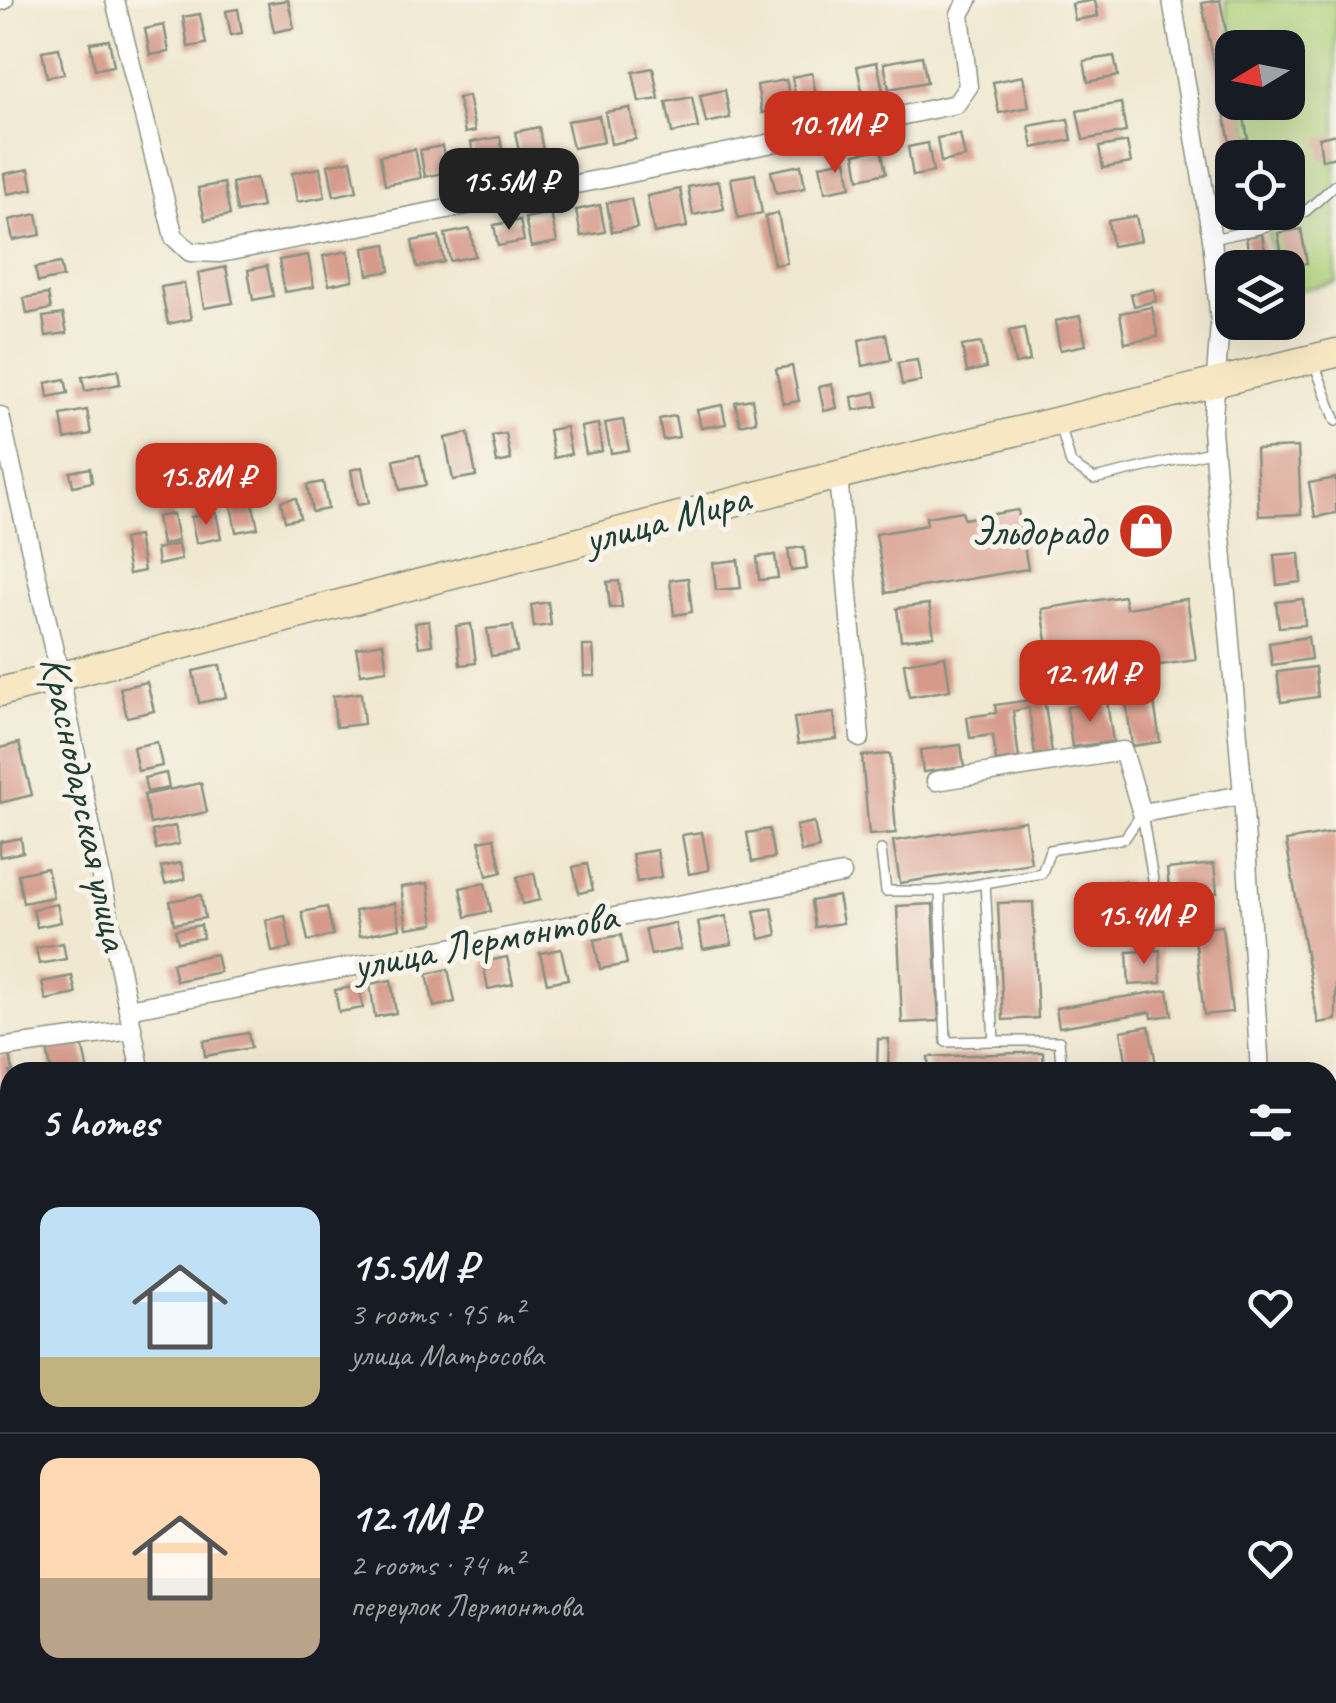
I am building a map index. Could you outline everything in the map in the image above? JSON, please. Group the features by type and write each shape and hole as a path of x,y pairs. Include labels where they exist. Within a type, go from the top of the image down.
{"main road":[{"name":"улица Мира","path":"0,692 838,475 1324,356"}],"street":[{"path":"115,0 174,236 190,252 220,254 956,104 968,87 960,14 968,0"},
{"path":"1172,0 1212,240 1220,323 1212,430 1243,795 1259,1062"},
{"name":"Краснодарская улица","path":"0,416 60,677 139,1062"},
{"path":"838,475 860,738"},
{"path":"936,781 1123,751 1142,813 1243,795"},
{"name":"улица Лермонтова","path":"128,1009 842,874"},
{"path":"0,1048 132,1030"}],"lane":[{"path":"1212,240 1258,229 1306,211 1336,184"},
{"path":"1324,356 1336,422"},
{"path":"1058,420 1071,464 1094,479 1214,451"},
{"path":"881,850 886,891 940,891 1042,873 1050,850 1125,838 1142,813"},
{"path":"1142,813 1162,935"},
{"path":"985,882 994,1041"},
{"path":"940,891 946,1042 1059,1040 1061,1062"}],"green space":[{"path":"1225,0 1336,0 1336,282 1305,289 1305,250 1271,250 1267,230 1305,230 1305,140 1251,140 1246,120 1305,120 1305,30 1230,30"}],"building":[{"path":"288,0 294,28 274,32 268,3"},
{"path":"1095,0 1098,16 1075,20 1072,4"},
{"path":"1220,0 1226,30 1215,30 1215,68 1202,3"},
{"path":"238,9 242,33 231,35 226,11"},
{"path":"200,14 206,44 188,47 183,17"},
{"path":"164,25 169,52 150,55 145,29"},
{"path":"109,40 114,66 95,69 90,43"},
{"path":"59,48 64,74 47,77 42,51"},
{"path":"922,56 927,82 889,89 884,63"},
{"path":"1114,56 1118,76 1088,82 1084,61"},
{"path":"877,62 883,91 863,95 857,66"},
{"path":"653,68 659,99 639,102 633,72"},
{"path":"812,73 817,101 797,104 792,77"},
{"path":"1023,76 1029,107 999,113 993,82"},
{"path":"786,80 792,107 762,113 757,85"},
{"path":"725,90 730,118 706,123 700,95"},
{"path":"468,96 475,131 465,133 458,98"},
{"path":"692,97 698,128 672,133 666,102"},
{"path":"1121,103 1126,132 1083,140 1077,111"},
{"path":"630,108 636,139 611,144 605,112"},
{"path":"599,116 604,142 573,148 567,121"},
{"path":"1068,119 1072,140 1033,148 1029,126"},
{"path":"1226,120 1244,120 1248,139 1230,140"},
{"path":"539,127 544,157 521,161 515,132"},
{"path":"960,134 965,157 941,162 937,138"},
{"path":"1336,134 1336,157 1322,160 1319,138"},
{"path":"500,137 504,159 475,164 471,142"},
{"path":"1127,142 1131,163 1103,168 1099,147"},
{"path":"928,143 933,172 913,176 908,147"},
{"path":"442,146 447,172 425,177 420,150"},
{"path":"415,149 421,178 385,185 380,156"},
{"path":"881,149 886,173 859,179 855,154"},
{"path":"351,160 357,191 334,196 328,165"},
{"path":"846,160 851,187 825,192 820,165"},
{"path":"801,165 805,188 776,193 771,171"},
{"path":"320,168 325,197 297,202 292,173"},
{"path":"29,169 33,189 7,194 4,174"},
{"path":"755,174 762,213 738,218 731,178"},
{"path":"256,178 262,207 237,212 232,183"},
{"path":"719,181 724,209 693,215 688,187"},
{"path":"224,183 230,215 205,220 198,188"},
{"path":"680,189 687,227 654,233 647,196"},
{"path":"631,199 637,228 612,232 607,203"},
{"path":"600,205 605,232 581,236 576,210"},
{"path":"551,213 557,242 531,247 525,218"},
{"path":"778,213 787,263 774,265 765,216"},
{"path":"37,214 41,235 13,240 9,220"},
{"path":"1136,216 1141,241 1112,246 1108,221"},
{"path":"520,220 524,241 498,246 494,225"},
{"path":"470,229 475,256 450,261 445,234"},
{"path":"1301,230 1305,250 1281,250 1278,233"},
{"path":"1262,234 1265,250 1248,250 1246,237"},
{"path":"439,236 444,262 417,267 412,241"},
{"path":"386,244 390,271 368,275 364,248"},
{"path":"348,251 353,280 329,285 323,256"},
{"path":"308,255 314,287 285,292 279,260"},
{"path":"60,263 63,277 38,282 35,268"},
{"path":"267,266 273,296 253,300 248,270"},
{"path":"226,267 233,303 204,308 198,273"},
{"path":"184,283 191,319 168,324 161,287"},
{"path":"1154,289 1156,301 1134,306 1131,294"},
{"path":"48,294 51,309 27,314 24,298"},
{"path":"1152,307 1158,337 1125,343 1120,313"},
{"path":"63,314 67,333 46,336 43,317"},
{"path":"1080,316 1086,345 1060,350 1055,321"},
{"path":"1024,328 1030,361 1015,364 1009,331"},
{"path":"886,334 891,360 863,366 859,340"},
{"path":"981,343 986,368 967,372 962,346"},
{"path":"917,360 921,381 902,385 898,363"},
{"path":"792,366 799,401 783,404 776,369"},
{"path":"118,370 120,384 85,391 82,377"},
{"path":"65,379 68,393 48,397 46,383"},
{"path":"832,384 837,408 824,411 819,387"},
{"path":"875,392 878,406 854,410 852,397"},
{"path":"752,399 756,421 740,425 735,402"},
{"path":"722,405 726,424 701,428 697,410"},
{"path":"87,410 91,434 65,439 61,415"},
{"path":"675,416 679,437 663,440 659,419"},
{"path":"623,420 629,450 611,453 605,423"},
{"path":"598,424 602,451 586,454 581,427"},
{"path":"566,427 571,454 554,458 549,430"},
{"path":"468,433 476,476 453,480 445,438"},
{"path":"506,434 511,460 497,463 492,436"},
{"path":"1298,447 1301,514 1259,516 1256,449"},
{"path":"420,455 426,485 400,490 394,460"},
{"path":"217,465 224,498 211,500 205,467"},
{"path":"362,467 369,503 357,505 351,470"},
{"path":"90,468 92,482 73,486 70,472"},
{"path":"1336,478 1336,513 1315,517 1309,483"},
{"path":"323,482 328,509 312,512 307,485"},
{"path":"296,498 300,518 285,521 281,501"},
{"path":"252,501 258,528 236,532 231,505"},
{"path":"1018,510 1028,569 886,593 876,534 927,525 926,517 962,511 964,519"},
{"path":"216,512 221,538 196,543 191,517"},
{"path":"173,514 178,541 162,545 157,517"},
{"path":"138,536 144,571 129,574 123,539"},
{"path":"178,544 181,560 158,565 156,549"},
{"path":"804,547 807,569 791,571 788,549"},
{"path":"1299,553 1301,582 1277,585 1274,555"},
{"path":"775,555 778,578 759,580 757,557"},
{"path":"738,560 741,588 716,590 713,563"},
{"path":"688,578 692,612 674,615 670,580"},
{"path":"619,581 622,607 610,608 607,582"},
{"path":"1124,596 1126,608 1187,599 1196,660 1131,669 1129,659 1119,660 1118,650 1050,660 1042,609"},
{"path":"1303,599 1305,625 1279,627 1276,602"},
{"path":"548,602 551,625 534,627 531,605"},
{"path":"929,604 934,636 901,640 897,608"},
{"path":"429,621 432,645 419,647 415,623"},
{"path":"471,624 476,663 460,665 456,626"},
{"path":"513,626 517,652 491,656 487,629"},
{"path":"1308,637 1311,659 1272,665 1269,643"},
{"path":"383,643 387,670 361,674 356,648"},
{"path":"583,646 593,646 595,676 584,676"},
{"path":"945,656 950,690 909,697 904,663"},
{"path":"220,665 226,697 199,703 193,671"},
{"path":"1315,667 1318,697 1281,702 1277,672"},
{"path":"1151,681 1160,742 1132,746 1124,685"},
{"path":"147,682 154,711 127,717 120,688"},
{"path":"361,693 364,724 336,727 333,696"},
{"path":"1044,698 1052,753 1035,755 1029,708 1013,711 1019,758 996,761 993,735 970,738 967,717 996,713 995,705"},
{"path":"1107,702 1113,742 1072,747 1067,707"},
{"path":"834,713 837,739 798,744 794,718"},
{"path":"157,742 162,766 138,771 133,747"},
{"path":"19,743 32,795 0,803 0,748"},
{"path":"961,745 964,767 923,772 920,750"},
{"path":"890,754 896,833 869,835 862,756"},
{"path":"166,773 169,788 147,792 144,778"},
{"path":"201,783 207,812 150,824 144,795"},
{"path":"1025,821 1031,863 900,883 893,841"},
{"path":"814,822 819,848 801,852 796,826"},
{"path":"175,826 179,844 156,849 152,831"},
{"path":"769,829 774,858 752,862 747,833"},
{"path":"702,832 709,870 689,874 682,835"},
{"path":"1336,832 1336,1020 1318,1023 1286,841"},
{"path":"21,838 23,852 0,857 0,842"},
{"path":"494,838 502,872 487,876 479,841"},
{"path":"657,850 661,877 637,882 632,854"},
{"path":"181,863 185,879 165,884 161,867"},
{"path":"587,864 593,890 579,893 573,867"},
{"path":"1214,864 1217,893 1170,898 1167,869"},
{"path":"47,868 53,897 23,903 18,874"},
{"path":"534,873 540,900 522,904 517,877"},
{"path":"1125,881 1134,932 1098,938 1089,887"},
{"path":"428,883 434,924 407,928 401,887"},
{"path":"485,883 491,911 466,917 460,888"},
{"path":"201,895 205,918 174,924 170,901"},
{"path":"838,896 843,923 815,927 811,901"},
{"path":"1033,902 1038,1018 1003,1020 998,903"},
{"path":"395,903 400,928 360,936 355,911"},
{"path":"57,904 61,922 37,927 33,909"},
{"path":"933,904 939,1021 902,1023 897,906"},
{"path":"327,907 333,935 308,941 302,912"},
{"path":"772,908 777,935 760,939 754,911"},
{"path":"285,916 291,948 272,952 266,920"},
{"path":"726,916 732,944 703,949 698,922"},
{"path":"675,923 681,949 651,955 645,929"},
{"path":"201,925 203,938 178,942 175,930"},
{"path":"1222,926 1232,1012 1204,1015 1194,929"},
{"path":"621,935 627,964 600,969 594,940"},
{"path":"63,943 66,959 39,964 36,948"},
{"path":"561,949 568,979 547,983 540,953"},
{"path":"1160,950 1161,983 1129,985 1127,952"},
{"path":"216,954 220,972 176,981 172,963"},
{"path":"507,957 513,984 488,989 483,962"},
{"path":"448,969 455,1002 434,1007 427,974"},
{"path":"72,976 76,994 46,1000 42,982"},
{"path":"391,980 396,1013 375,1017 370,984"},
{"path":"359,986 363,1008 339,1012 335,990"},
{"path":"1168,990 1172,1015 1152,1018 1151,1012 1059,1027 1056,1008"},
{"path":"1149,1026 1156,1062 1126,1062 1121,1031"},
{"path":"248,1033 251,1048 205,1056 203,1041"},
{"path":"878,1039 889,1039 888,1062 877,1062"},
{"path":"82,1043 86,1062 49,1062 47,1049"},
{"path":"1043,1052 1044,1062 928,1062 928,1057"},
{"path":"10,1053 11,1062 0,1062 0,1055"}],"place":[{"name":"Эльдорадо","path":"1146,531"}]}
